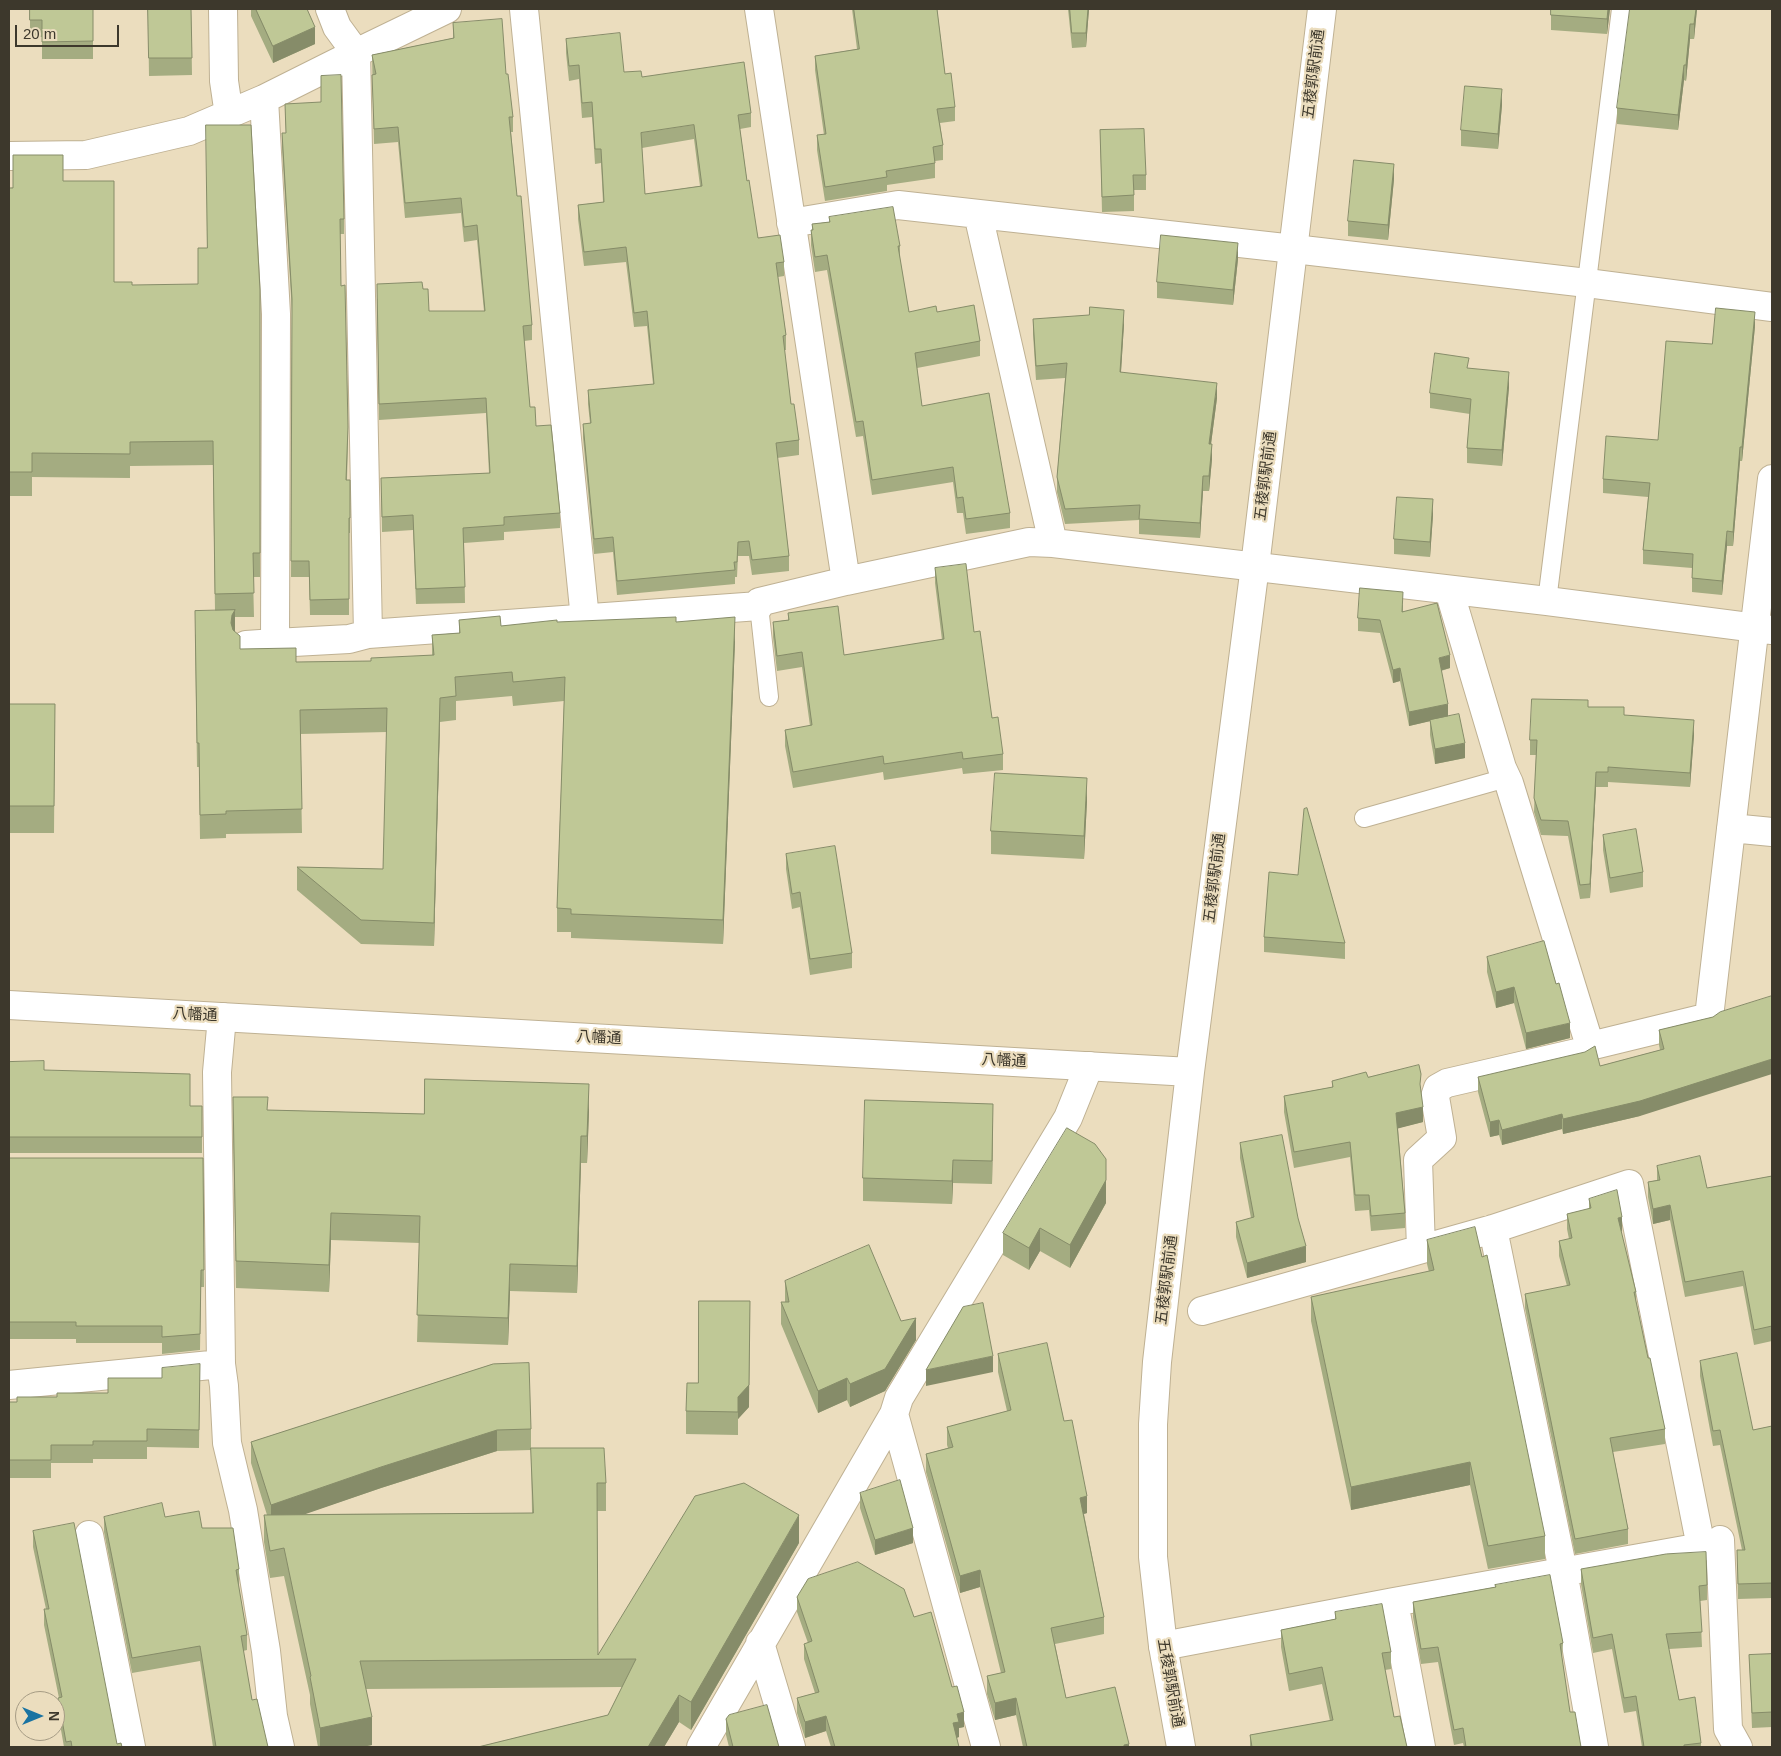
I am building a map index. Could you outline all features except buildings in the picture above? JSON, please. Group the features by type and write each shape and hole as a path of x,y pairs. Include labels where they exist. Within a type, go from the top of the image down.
{"street":[{"path":"223,9 224,81 229,115"},
{"path":"330,9 337,27 356,52 368,634"},
{"path":"9,156 86,155 189,131 264,100 356,52 447,9"},
{"path":"524,9 585,619"},
{"path":"759,9 846,581"},
{"name":"五稜郭駅前通","path":"1181,1747 1163,1646 1153,1557 1153,1424 1157,1362 1190,1072 1255,566 1322,9"},
{"path":"264,100 276,314 275,644"},
{"path":"791,223 898,205 1294,248 1772,307"},
{"path":"978,214 1053,543"},
{"path":"1421,1249 1418,1160 1442,1138 1436,1096 1438,1088 1447,1083 1581,1052 1590,1046 1710,1017 1731,828 1764,629 1772,479"},
{"path":"246,645 349,639 368,634 759,606 759,602 846,581 1028,542 1053,543 1255,566 1764,629"},
{"path":"1449,590 1590,1046"},
{"path":"1731,828 1772,832"},
{"name":"八幡通","path":"9,1005 1190,1072"},
{"path":"222,1017 208,1164 227,1443 243,1510 266,1651 273,1716 280,1747"},
{"path":"701,1747 894,1414 899,1398 1068,1118 1089,1066"},
{"path":"1202,1311 1493,1229 1629,1184 1714,1544 1728,1729 1738,1747"},
{"path":"1493,1229 1563,1571 1594,1747"},
{"path":"9,1385 221,1364"},
{"path":"894,1414 986,1747"},
{"path":"88,1535 132,1747"},
{"path":"1163,1646 1714,1544"},
{"path":"1394,1602 1421,1747"},
{"path":"760,1643 791,1747"}],"lane":[{"path":"1547,601 1621,9"},
{"path":"759,606 769,697"},
{"path":"1364,818 1506,778"}]}
